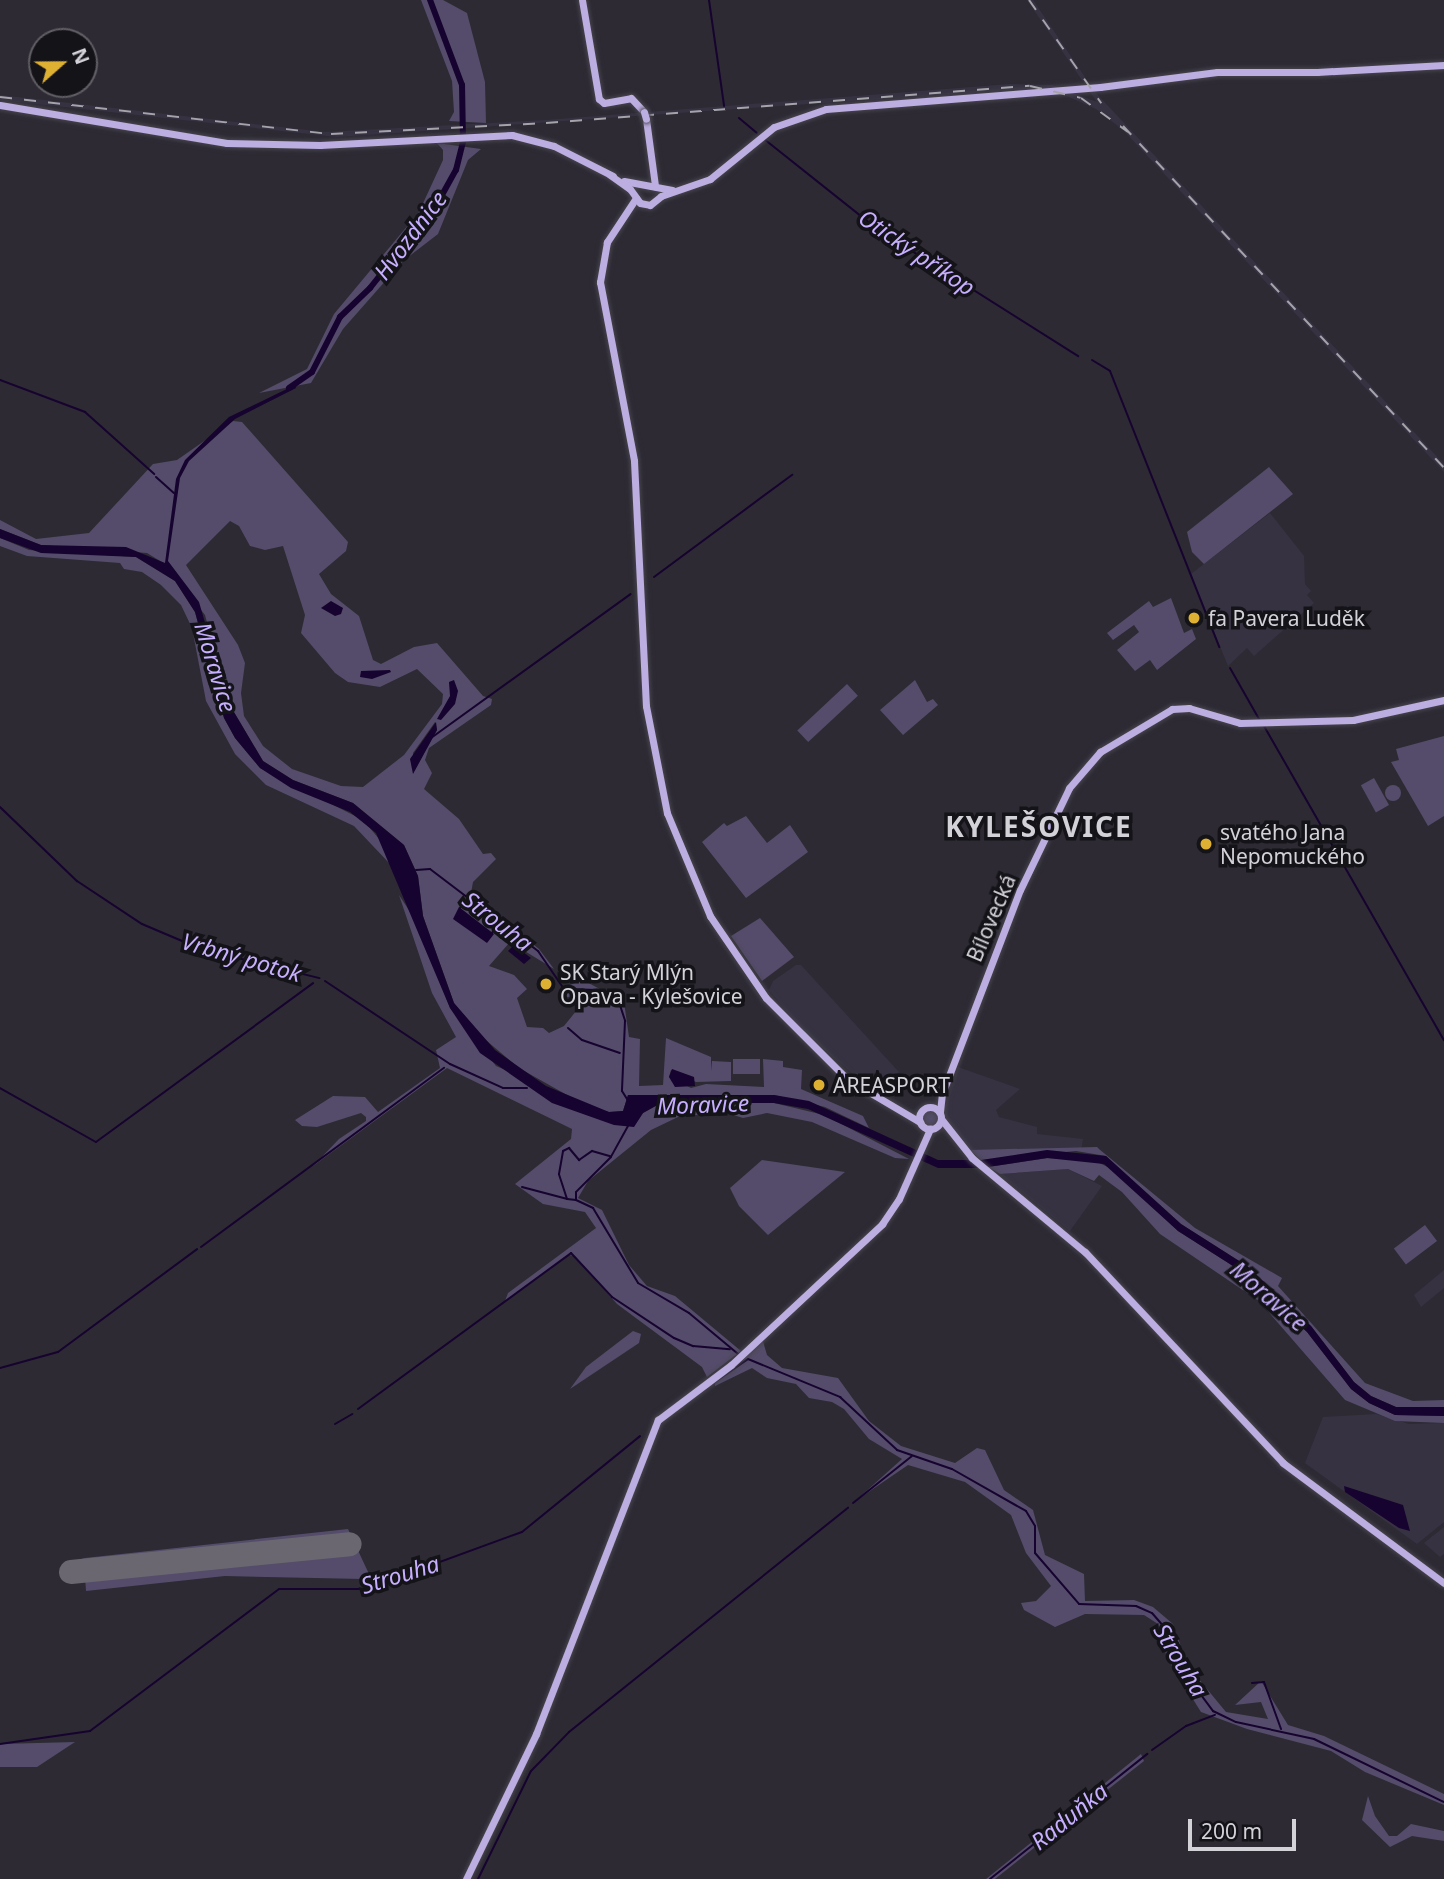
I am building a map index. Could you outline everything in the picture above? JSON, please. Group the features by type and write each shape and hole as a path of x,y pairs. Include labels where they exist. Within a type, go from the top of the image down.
{"main road":[{"path":"582,0 598,99 604,103 631,98 645,116 658,198"},
{"path":"618,223 643,205 715,176 774,127 826,109 1088,88 1217,72 1444,65"},
{"path":"0,105 227,143 320,145 512,135 540,141 610,175 656,187 689,188"},
{"path":"652,167 603,251 600,282 633,452 646,706 667,813 696,888 750,978 819,1055 890,1107 963,1149 1085,1252 1283,1463 1444,1583"},
{"path":"610,175 643,205"},
{"name":"Bílovecká","path":"941,1116 942,1094 1020,890 1069,788 1083,768 1168,710 1189,708 1227,721 1261,723 1373,718 1444,700"},
{"name":"Bílovecká","path":"921,1111 942,1094"},
{"path":"930,1106 941,1116 963,1149"},
{"path":"466,1879 538,1730 656,1422 734,1362 882,1224 909,1176 927,1127 921,1111 900,1112"},
{"path":"927,1127 941,1116"}],"shaded area":[{"path":"421,0 443,0 467,13 485,82 486,123 449,121 454,112 452,81"},
{"path":"1027,0 1033,0 1095,92 1444,464 1444,472 1123,130 1096,109 1060,93 1022,89 337,137 0,100 0,95 325,132 546,120 1010,84 1052,85 1097,102"},
{"path":"437,143 481,149 468,160 438,234 403,261 343,329 311,383 259,393 307,369 334,314 419,212 443,160 443,150"},
{"path":"233,421 242,422 348,542 346,551 319,574 331,594 359,616 373,660 381,664 414,647 437,643 483,696 492,699 491,705 429,748 425,760 432,773 424,789 459,819 483,854 491,853 496,859 473,882 471,893 539,949 554,969 510,942 489,966 514,975 527,989 517,998 527,1027 543,1028 549,1033 564,1026 581,1005 582,996 567,997 562,988 583,980 624,1002 629,1037 640,1039 639,1086 663,1085 666,1038 711,1057 711,1071 712,1061 731,1062 731,1081 696,1082 671,1070 669,1077 691,1088 706,1084 764,1087 763,1059 783,1061 783,1067 802,1070 801,1089 863,1116 869,1128 825,1107 774,1095 628,1095 623,1111 609,1112 583,1104 519,1068 481,1036 454,1003 423,916 418,876 404,845 353,803 293,780 263,761 228,702 205,615 165,564 147,553 41,545 0,529 0,520 36,539 89,533 153,464 177,460","holes":["230,521 239,526 250,546 265,550 283,546 305,615 301,633 335,673 348,682 380,687 417,669 443,694 442,704 404,755 363,787 341,786 292,769 263,746 244,716 241,693 245,663 238,645 186,565","435,722 437,730 413,773 413,753"]},
{"path":"1269,467 1293,494 1204,564 1192,552 1187,532"},
{"path":"1270,513 1304,556 1305,584 1311,591 1307,595 1314,603 1254,656 1247,648 1228,666 1191,574"},
{"path":"0,538 29,550 136,557 175,581 195,612 224,718 235,738 260,768 363,820 380,840 390,864 354,826 266,785 235,754 206,701 192,628 181,605 161,585 142,572 124,569 120,563 27,556 0,546"},
{"path":"1171,598 1184,633 1192,629 1196,639 1157,670 1150,660 1135,671 1117,650 1139,632 1134,625 1113,640 1107,633 1149,601 1153,607"},
{"path":"915,680 927,702 933,699 938,705 903,735 880,710"},
{"path":"847,684 858,696 808,742 797,730"},
{"path":"1444,736 1444,816 1428,826 1391,762 1399,760 1396,749"},
{"path":"1374,778 1389,805 1376,812 1361,785"},
{"path":"1393,785 1399,787 1399,799 1393,801 1387,799 1385,793 1387,787"},
{"path":"746,816 767,843 790,825 808,852 746,898 702,842 724,823 727,826"},
{"path":"399,895 416,921 450,1008 496,1066 634,1126 643,1113 661,1103 774,1103 824,1115 909,1159 895,1158 812,1122 767,1113 743,1118 724,1112 678,1117 651,1130 588,1181 578,1198 602,1210 629,1265 647,1286 675,1296 741,1351 707,1377 702,1367 617,1304 575,1256 569,1255 505,1301 508,1293 596,1228 585,1212 543,1204 515,1184 571,1139 572,1129 447,1068 313,1166 339,1139 366,1121 366,1117 361,1113 317,1127 302,1126 295,1120 333,1096 365,1097 378,1112 440,1068 436,1050 456,1037 432,993"},
{"path":"760,918 794,957 762,981 731,936"},
{"path":"796,965 801,965 899,1072 874,1092 806,1034 769,990 773,981"},
{"path":"733,1059 760,1059 760,1074 733,1074"},
{"path":"958,1067 1020,1089 996,1110 999,1117 1037,1127 1037,1134 1083,1139 1081,1151 969,1150 946,1121 944,1110"},
{"path":"927,1110 933,1110 938,1118 936,1124 927,1126 922,1121 922,1115"},
{"path":"1097,1147 1195,1228 1282,1278 1278,1286 1365,1383 1413,1401 1444,1400 1444,1407 1396,1407 1371,1396 1354,1382 1311,1326 1247,1266 1181,1224 1106,1156 1076,1151 981,1160 969,1150"},
{"path":"1048,1158 1093,1160 1112,1169 1178,1231 1244,1273 1307,1332 1351,1389 1369,1403 1395,1415 1444,1416 1444,1423 1395,1421 1345,1400 1259,1301 1160,1234 1122,1192 1099,1175 1094,1181 1068,1169 1000,1174 988,1167"},
{"path":"762,1160 845,1172 768,1235 739,1206 730,1188"},
{"path":"1068,1169 1102,1186 1070,1231 1000,1174"},
{"path":"1425,1225 1437,1241 1406,1264 1394,1248"},
{"path":"1444,1270 1444,1288 1421,1307 1414,1295"},
{"path":"633,1331 641,1334 639,1343 570,1389 586,1367"},
{"path":"762,1338 767,1355 782,1368 838,1378 869,1421 901,1446 955,1463 977,1448 985,1450 1004,1490 1033,1510 1045,1555 1084,1574 1085,1601 1134,1600 1153,1607 1173,1624 1188,1666 1226,1712 1268,1719 1261,1702 1235,1705 1261,1681 1288,1725 1324,1736 1444,1794 1444,1805 1365,1772 1331,1751 1247,1729 1201,1712 1167,1658 1158,1624 1144,1615 1085,1614 1055,1627 1024,1610 1021,1603 1036,1601 1051,1586 1026,1553 1011,1515 965,1482 908,1465 854,1502 902,1459 869,1439 844,1409 832,1402 809,1398 796,1384 767,1378 752,1368 715,1386 715,1381 741,1363"},
{"path":"1376,1414 1409,1424 1444,1423 1444,1522 1417,1544 1305,1463 1323,1417"},
{"path":"1444,1527 1444,1554 1440,1557 1424,1543"},
{"path":"348,1529 369,1574 363,1579 225,1576 86,1591 85,1576 113,1566 69,1567 71,1562 85,1558"},
{"path":"75,1742 37,1767 0,1767 0,1744"},
{"path":"1141,1754 1144,1761 995,1879 986,1879"},
{"path":"1368,1796 1375,1816 1389,1836 1397,1836 1411,1824 1444,1831 1444,1841 1412,1836 1390,1847 1362,1820"}],"water":[{"name":"Moravice","path":"295,385 296,388 235,419 189,461 180,478 168,561 199,602 228,702 263,761 293,780 353,803 404,845 418,876 423,916 454,1003 495,1050 546,1086 609,1112 623,1111 628,1095 774,1095 809,1101 938,1160 981,1160 1047,1150 1106,1156 1181,1224 1247,1266 1311,1326 1354,1382 1371,1396 1396,1407 1444,1407 1444,1416 1395,1415 1369,1403 1351,1389 1307,1332 1244,1273 1178,1231 1104,1164 1047,1158 981,1168 938,1168 808,1109 774,1103 661,1103 643,1113 634,1127 614,1125 552,1103 480,1053 450,1008 376,833 350,812 291,788 260,768 235,738 224,718 195,612 175,581 136,557 41,553 0,538 0,529 41,545 126,547 165,563 176,479 185,460 229,417"},
{"path":"331,601 343,608 341,614 335,616 321,608"},
{"path":"361,671 391,672 372,679 360,677"},
{"path":"454,680 458,691 455,704 441,720 437,719 450,696 449,682"},
{"path":"436,722 437,730 413,774 410,759"},
{"path":"459,907 494,934 487,943 453,919"},
{"path":"514,945 531,958 524,964 508,951"},
{"path":"672,1069 694,1077 695,1086 675,1087 669,1077"},
{"path":"1344,1486 1403,1505 1410,1531 1399,1528 1345,1492"}],"waterway":[{"name":"Hvozdnice","path":"289,388 312,372 340,317 370,288 437,204 456,170 463,141 462,85 430,0"},
{"name":"Otický příkop","path":"709,0 724,106"},
{"name":"Otický příkop","path":"739,118 757,133"},
{"name":"Otický příkop","path":"764,139 877,229 1078,356"},
{"name":"Otický příkop","path":"1092,360 1110,371 1219,647"},
{"path":"0,380 85,412 154,474"},
{"path":"654,577 792,475"},
{"path":"156,477 174,493"},
{"path":"431,738 631,594"},
{"name":"Otický příkop","path":"1230,668 1259,719"},
{"name":"Otický příkop","path":"1264,726 1444,1040"},
{"name":"Vrbný potok","path":"0,807 77,881 142,924 201,949 319,978"},
{"name":"Strouha","path":"416,870 430,869 538,951 564,989 596,990 619,1002 625,1021 622,1091 629,1102"},
{"path":"460,908 467,899"},
{"path":"491,934 500,923"},
{"name":"Vrbný potok","path":"325,981 450,1064 503,1088 527,1088"},
{"path":"0,1088 96,1142 313,983"},
{"path":"568,1028 582,1040 620,1053"},
{"path":"201,1247 444,1068"},
{"name":"Strouha","path":"628,1126 611,1157 576,1192 576,1200 593,1208 638,1283 689,1313 738,1354"},
{"path":"576,1200 567,1199 559,1174 563,1151 569,1148 579,1160 592,1151 610,1156"},
{"path":"522,1187 567,1199"},
{"path":"0,1368 58,1352 197,1249"},
{"path":"358,1409 571,1253 612,1297 674,1338 693,1346 730,1349"},
{"name":"Strouha","path":"712,1384 748,1359 840,1397 897,1450 952,1469 1026,1511 1035,1526 1035,1553 1079,1604 1136,1606 1152,1613 1172,1636 1181,1668 1213,1711 1236,1722 1314,1739 1444,1802"},
{"name":"Strouha","path":"686,1403 707,1388"},
{"path":"335,1424 352,1414"},
{"name":"Strouha","path":"0,1744 90,1731 279,1589 366,1589 522,1532 640,1436"},
{"path":"853,1503 912,1456"},
{"path":"478,1879 531,1771 569,1732 848,1508"},
{"path":"1252,1683 1264,1682 1281,1729"},
{"name":"Raduňka","path":"1152,1750 1186,1726 1215,1715"},
{"name":"Raduňka","path":"990,1879 1147,1754"}],"runway":[{"path":"71,1572 350,1544"}],"railway":[{"path":"1029,0 1101,103"},
{"path":"0,97 331,134 546,123 1030,86 1081,98 1128,132"},
{"path":"1123,126 1444,468"}],"place":[{"name":"fa Pavera Luděk","path":"1194,618"},
{"name":"svatého Jana Nepomuckého","path":"1206,844"},
{"name":"SK Starý Mlýn Opava - Kylešovice","path":"546,984"},
{"name":"AREASPORT","path":"819,1085"}],"district":[{"name":"KYLEŠOVICE","path":"1039,826"}]}
